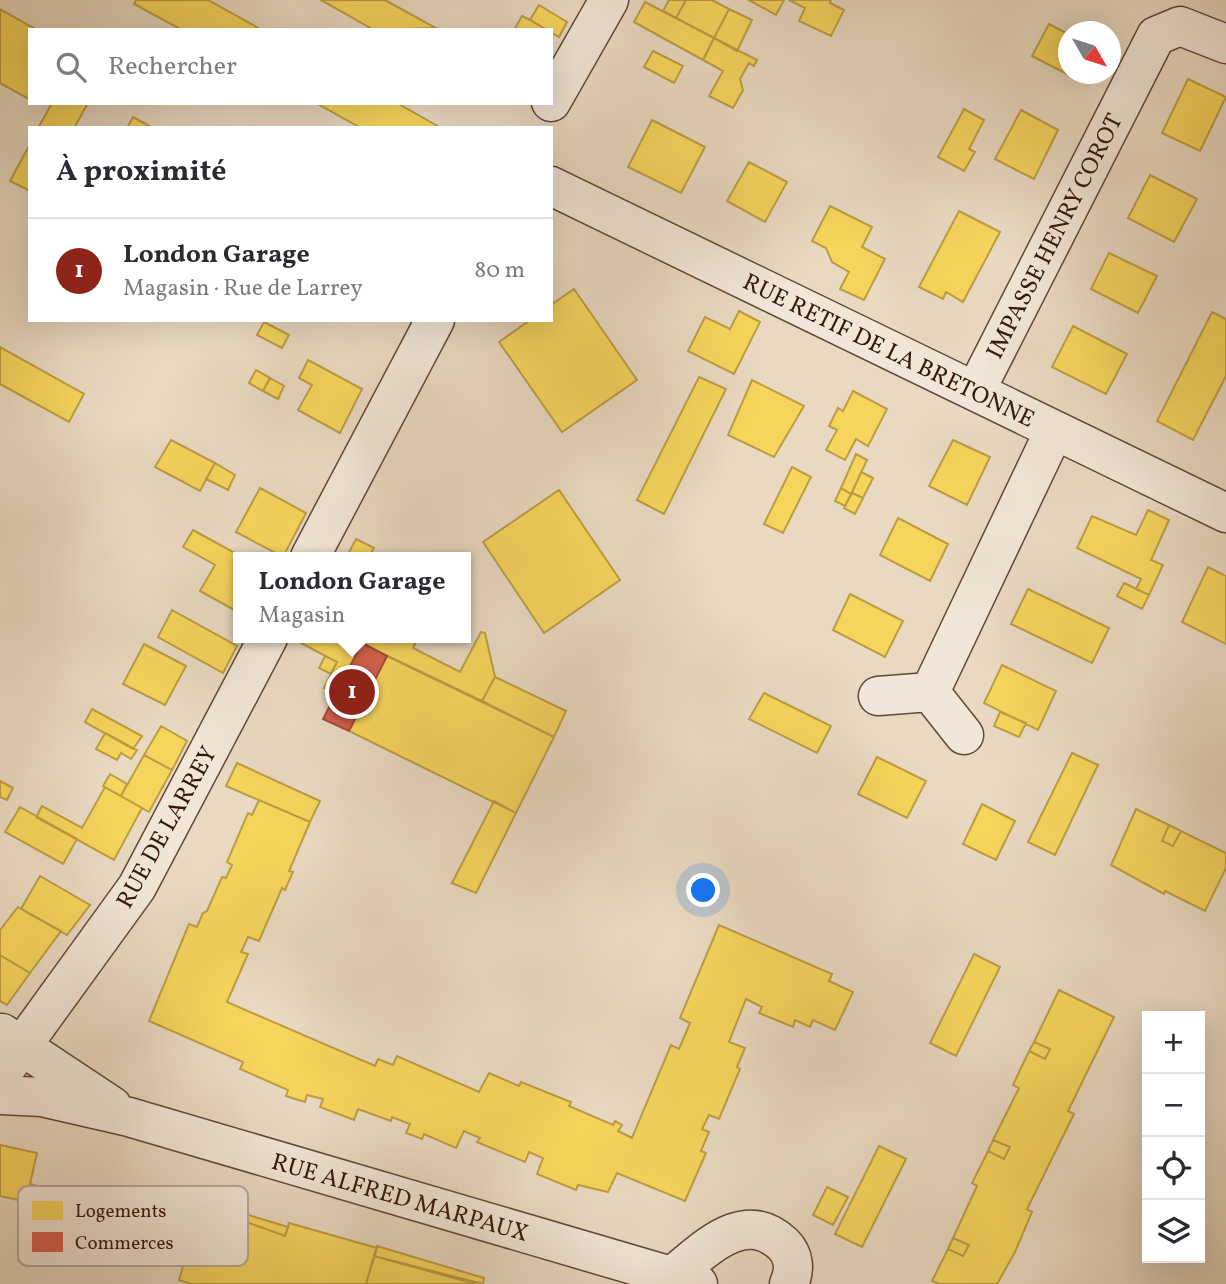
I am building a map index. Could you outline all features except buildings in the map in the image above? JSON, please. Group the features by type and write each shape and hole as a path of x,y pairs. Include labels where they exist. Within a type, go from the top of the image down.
{"street":[{"path":"553,99 608,0"},
{"name":"IMPASSE HENRY COROT","path":"976,390 1156,36 1180,26 1226,44"},
{"path":"538,126 550,105"},
{"name":"RUE RETIF DE LA BRETONNE","path":"553,187 1226,513"},
{"path":"313,552 434,322"},
{"path":"930,692 1054,431"},
{"name":"RUE DE LARREY","path":"0,1076 12,1038 137,887 265,643"},
{"path":"878,696 930,692"},
{"path":"930,692 964,735"},
{"name":"RUE ALFRED MARPAUX","path":"12,1038 129,1117"},
{"name":"RUE ALFRED MARPAUX","path":"0,1095 42,1097 129,1117 685,1280 719,1239 745,1228 768,1234 790,1253 793,1263 789,1284"}],"place":[{"name":"London Garage","path":"352,692"}]}
